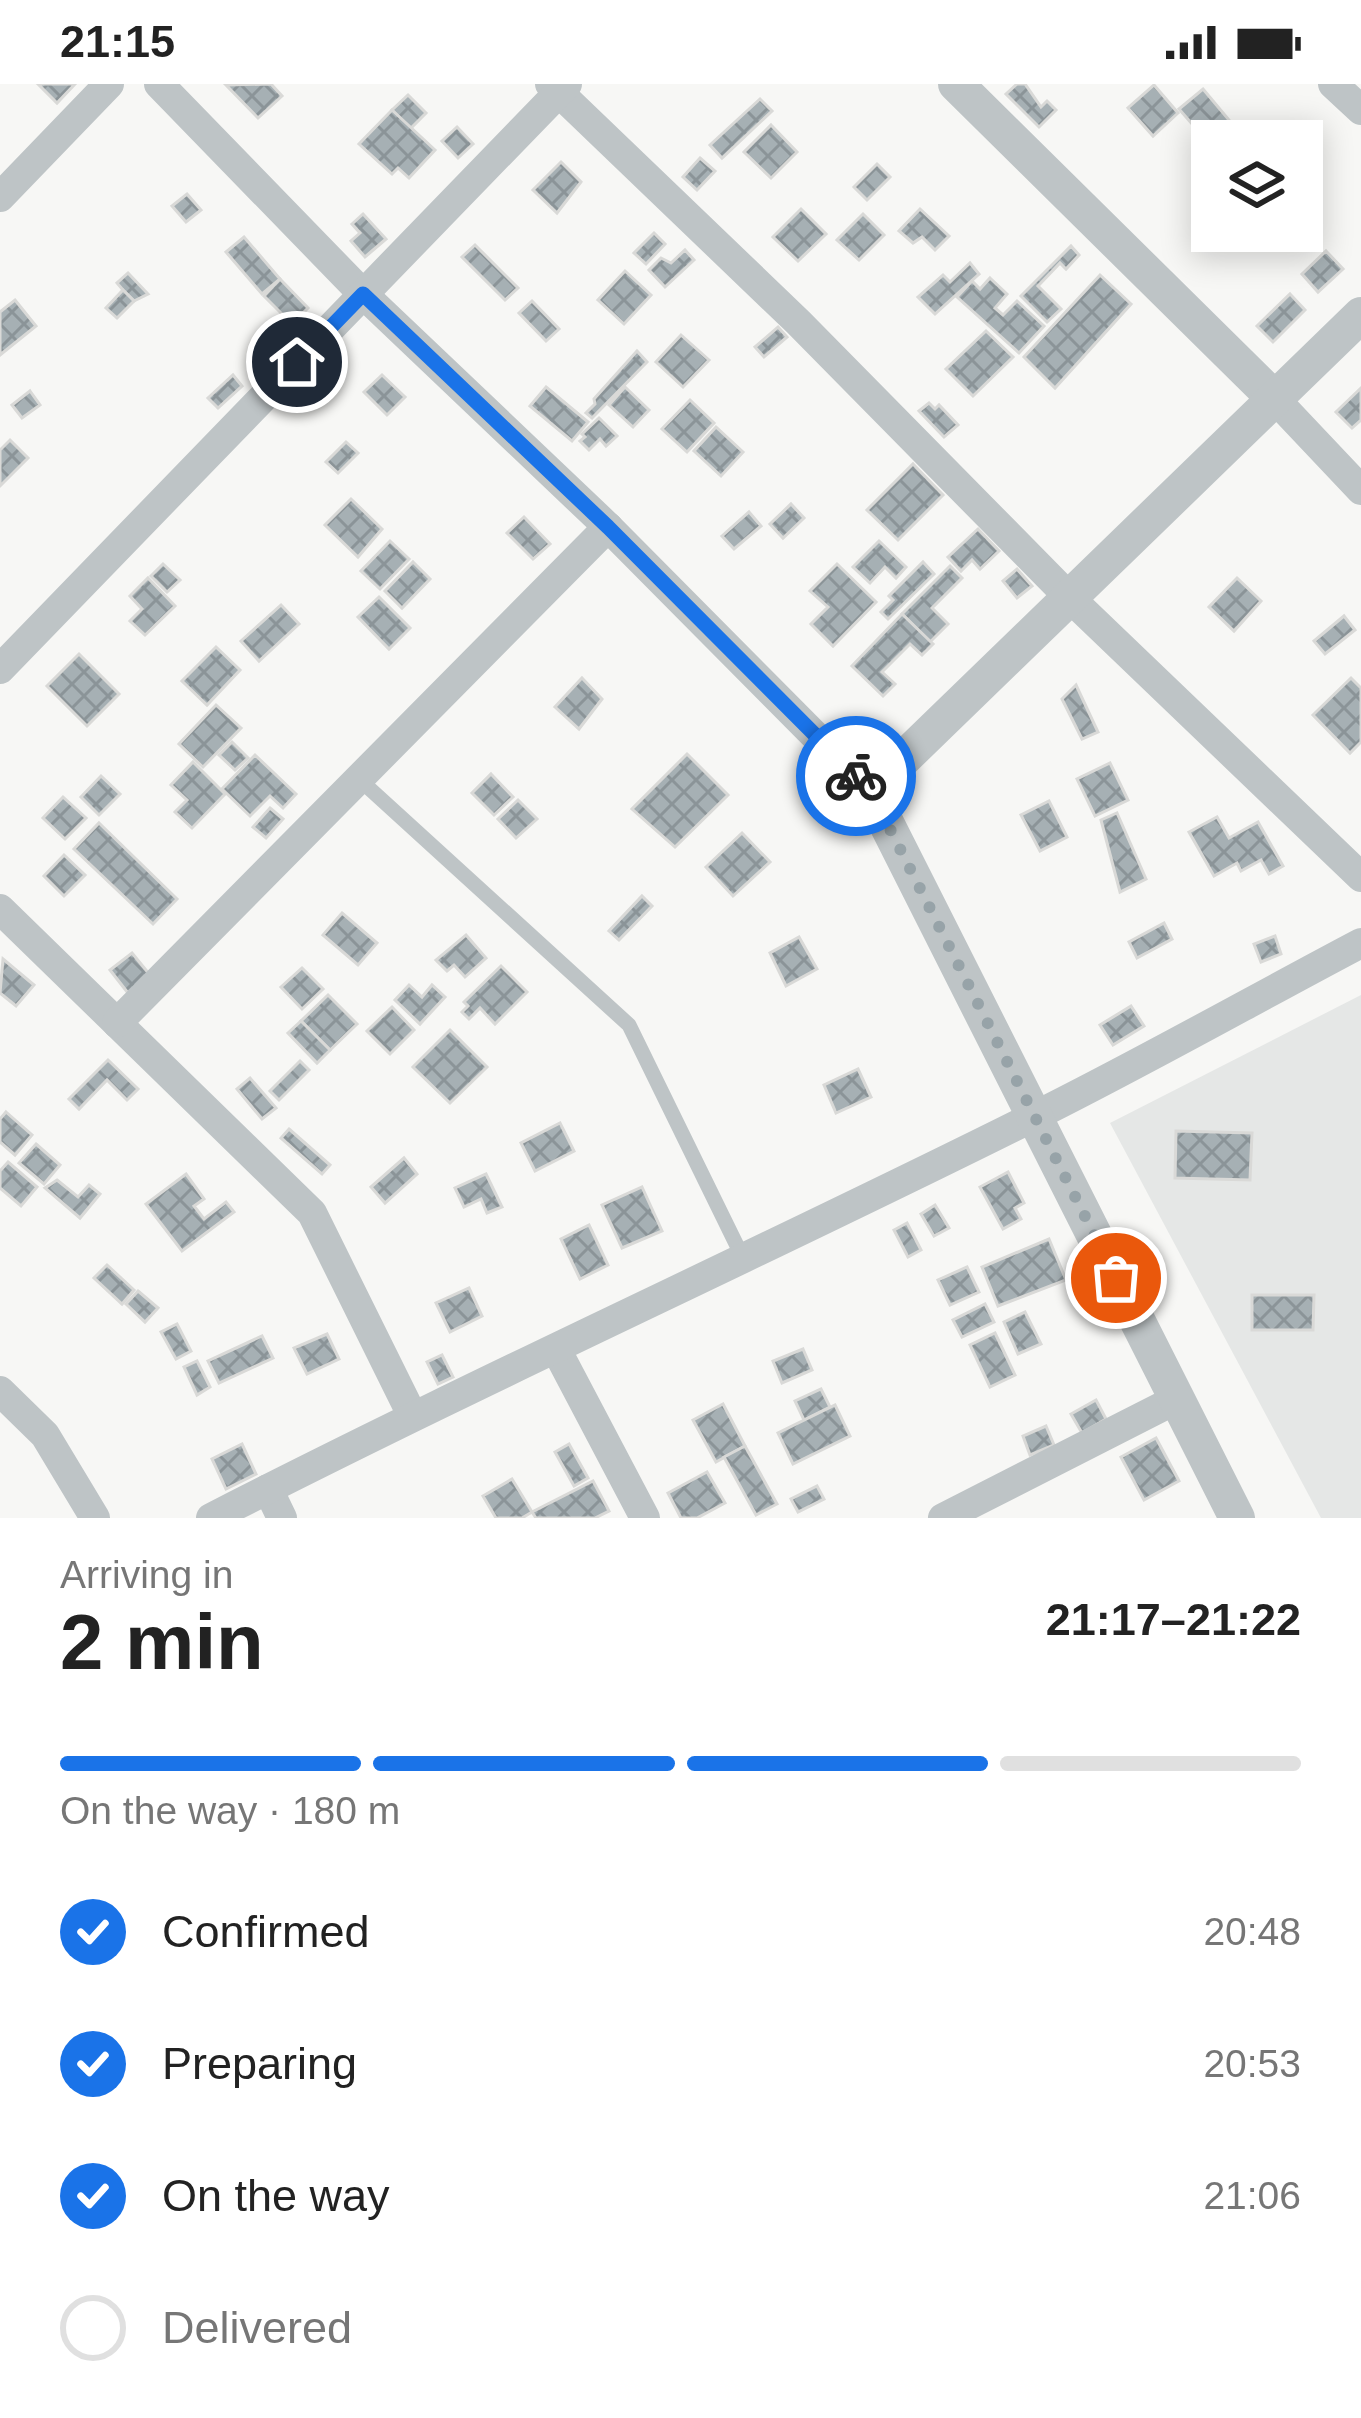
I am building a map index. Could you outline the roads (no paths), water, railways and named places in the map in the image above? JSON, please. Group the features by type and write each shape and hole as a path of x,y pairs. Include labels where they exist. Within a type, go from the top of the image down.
{"street":[{"path":"0,197 109,84"},
{"path":"159,84 363,294 608,527 870,791 1238,1518"},
{"path":"956,84 1361,490"},
{"path":"1334,84 1361,110"},
{"path":"0,669 558,87 1071,599 1361,878"},
{"path":"870,791 1361,315"},
{"path":"116,1022 608,527"},
{"path":"0,909 312,1213 412,1415"},
{"path":"212,1518 412,1415 1034,1117 1361,943"},
{"path":"556,1349 645,1518"},
{"path":"0,1391 46,1435 95,1518"},
{"path":"943,1518 1178,1400"},
{"path":"268,1489 282,1518"}],"lane":[{"path":"358,778 628,1025 743,1258"}]}
